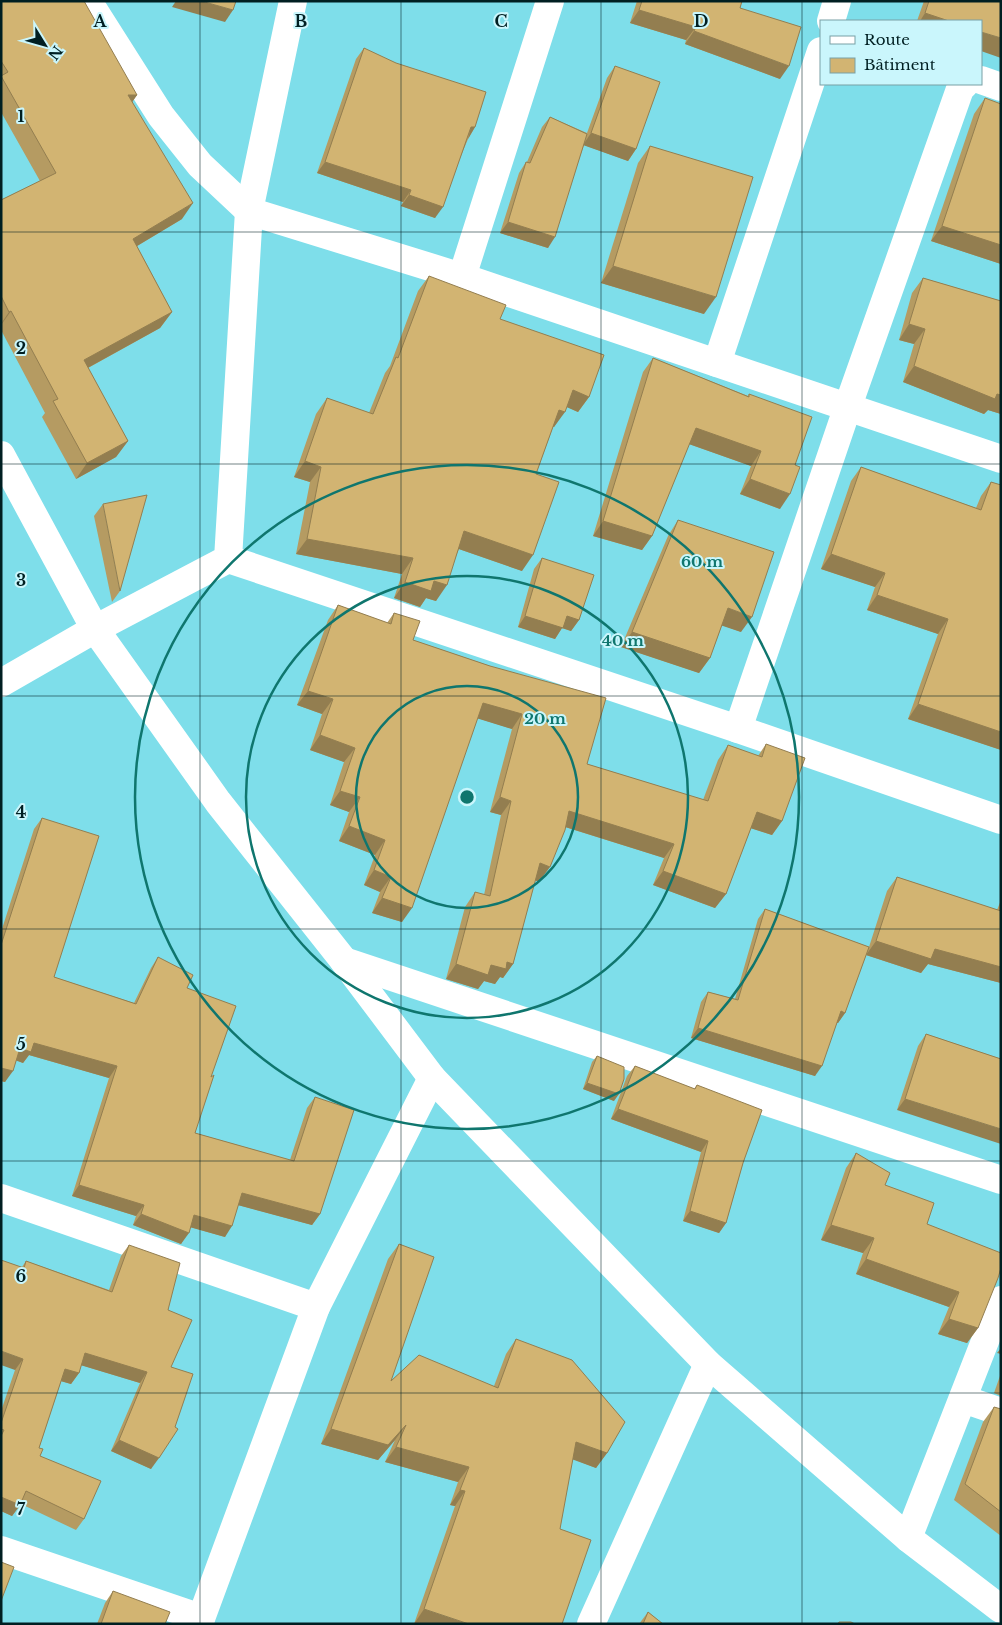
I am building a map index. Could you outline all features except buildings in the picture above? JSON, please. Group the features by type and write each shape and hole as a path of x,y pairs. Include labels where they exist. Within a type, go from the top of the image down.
{"street":[{"path":"88,1 161,116 200,165 250,211 462,277 1001,459"},
{"path":"228,559 250,211 293,1"},
{"path":"462,277 550,1"},
{"path":"831,20 838,1"},
{"path":"716,363 820,54"},
{"path":"982,80 1001,87"},
{"path":"738,729 848,406 960,89 964,85"},
{"path":"1,455 95,629 218,802 344,961 432,1078 708,1364 908,1538 1001,1609"},
{"path":"1,682 95,629 228,559 738,729 1001,820"},
{"path":"344,961 1001,1180"},
{"path":"1,1550 200,1621 316,1307 432,1078"},
{"path":"1,1198 316,1307"},
{"path":"908,1538 1001,1300"},
{"path":"591,1624 708,1364"},
{"path":"963,1398 1001,1412"}]}
